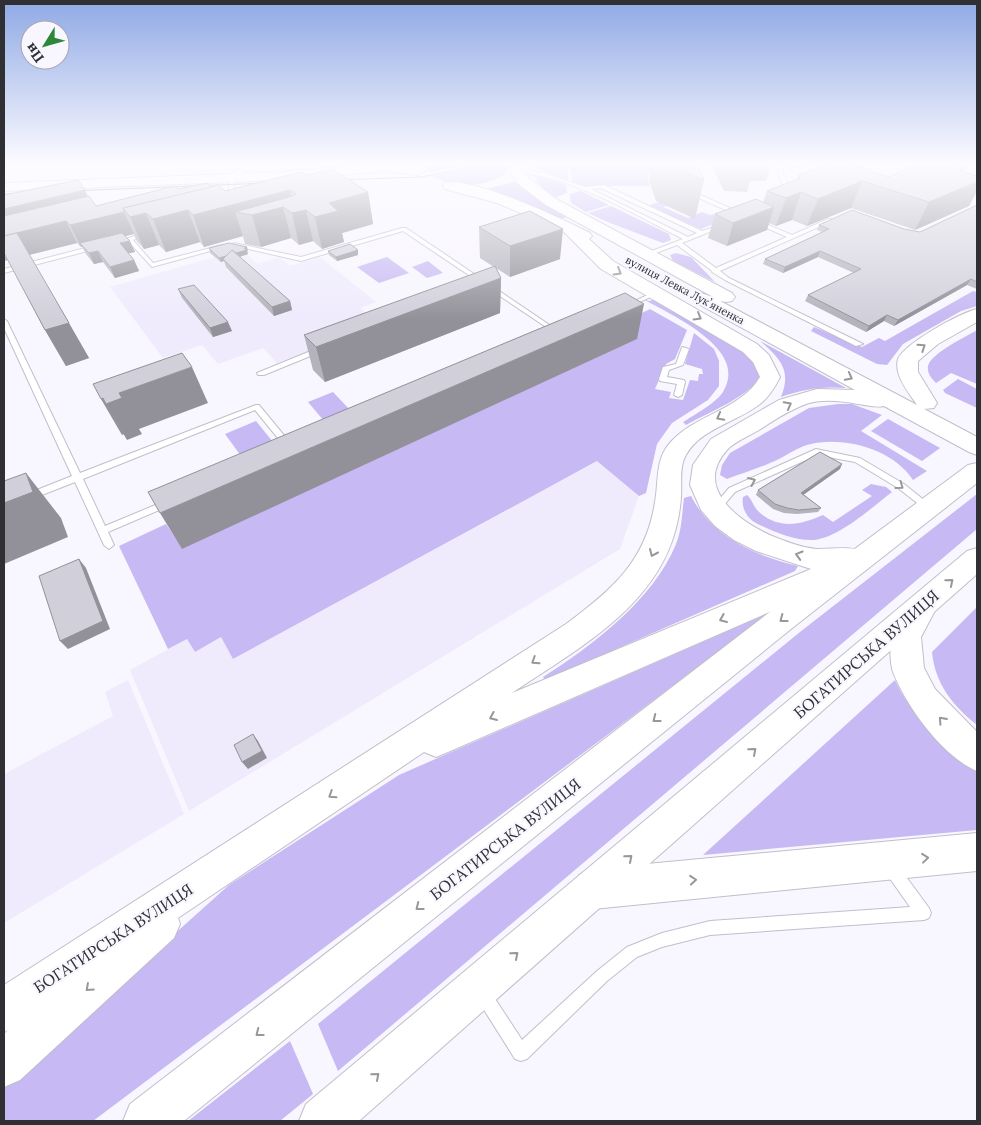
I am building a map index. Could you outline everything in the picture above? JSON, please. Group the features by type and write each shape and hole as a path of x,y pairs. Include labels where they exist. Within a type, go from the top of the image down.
{"main road":[{"name":"вулиця Левка Лукʼяненка","path":"539,214 920,407"},
{"name":"вулиця Левка Лукʼяненка","path":"573,214 920,407"},
{"name":"БОГАТИРСЬКА ВУЛИЦЯ","path":"4,1010 577,634 612,607 633,585 650,561 662,534 668,503 670,468 675,452 696,430 752,400 761,393 770,377 762,359 750,348 607,265 568,228"},
{"path":"977,315 965,320 916,351 908,360 908,372 920,407 977,447"},
{"path":"865,558 809,558 770,547 739,531 714,510 703,488 703,470 709,455 719,444 798,400 819,396 846,394 881,402 920,407 977,430"},
{"name":"БОГАТИРСЬКА ВУЛИЦЯ","path":"147,1121 781,620 977,471"},
{"name":"БОГАТИРСЬКА ВУЛИЦЯ","path":"373,768 865,558"},
{"name":"БОГАТИРСЬКА ВУЛИЦЯ","path":"324,1121 977,558"},
{"path":"922,605 906,636 908,670 924,699 951,730 977,754"},
{"path":"592,889 977,852"},
{"path":"4,1064 230,861"}],"lane":[{"path":"637,214 688,239"},
{"path":"663,214 702,233"},
{"path":"736,219 746,215 792,237"},
{"path":"714,271 835,218"},
{"path":"646,256 729,222"},
{"path":"231,244 301,259 404,228 489,286 564,333 552,338"},
{"path":"110,244 158,232"},
{"path":"129,239 152,265 249,239"},
{"path":"679,243 726,279 859,344"},
{"path":"4,271 101,246"},
{"path":"476,291 489,286"},
{"path":"616,310 656,293"},
{"path":"4,320 109,545"},
{"path":"261,372 333,346"},
{"path":"678,395 681,382 663,379 666,369 679,365 685,348"},
{"path":"4,506 256,407 295,448 283,454"},
{"path":"714,510 732,490 816,452 856,460 886,476 929,508"},
{"path":"102,531 174,500"},
{"path":"478,987 521,1053 602,976 632,952 662,940 710,928 924,914 887,862"}],"shaded area":[{"path":"551,214 564,214 568,217 561,219"},
{"path":"591,214 629,214 669,234 671,240 663,243"},
{"path":"667,214 680,214 688,218 696,214 724,214 728,218 701,229"},
{"path":"242,249 258,264 279,257 290,266 320,257 376,302 360,308 380,325 277,363 263,348 218,364 202,345 163,358 110,287"},
{"path":"676,253 691,257 715,282 673,261 670,255"},
{"path":"387,257 409,273 379,283 357,267"},
{"path":"428,261 443,273 427,278 412,267"},
{"path":"973,291 977,292 977,306 961,311 903,344 887,365 877,364 811,331 814,327 862,347 879,338 885,341"},
{"path":"643,299 649,301 656,299 731,340 754,359 761,376 755,384 738,398 686,425 683,422 710,404 723,392 728,376 726,362 717,348 704,335"},
{"path":"650,309 687,330 675,359 666,364 655,389 671,392 669,398 683,400 690,380 698,381 699,374 703,374 702,369 685,364 694,333 714,349 719,361 719,386 708,400 672,423 657,444 646,493 639,496 597,461 233,659 221,637 195,652 187,639 168,649 119,546 166,524 182,548 636,339 618,325"},
{"path":"977,330 977,384 951,373 936,383 928,371 931,361 942,351"},
{"path":"760,341 846,388 829,387 813,389 781,397 785,379 782,365"},
{"path":"958,379 977,389 977,408 945,393 943,390"},
{"path":"333,392 350,410 324,421 308,402"},
{"path":"852,404 882,415 861,431 927,471 913,480 893,460 866,447 836,442 821,442 807,445 771,463 727,479 720,475 722,465 730,453 809,408"},
{"path":"888,419 940,448 922,461 871,431"},
{"path":"256,421 273,442 241,456 225,434"},
{"path":"598,461 639,496 620,549 189,811 130,670 187,639 195,652 221,637 233,659"},
{"path":"871,484 886,487 892,492 845,528 824,538 814,540 787,536 757,524 747,515 743,507 743,497 747,495 758,511 773,521 789,524 798,523 823,515 833,522 872,496 862,490"},
{"path":"977,494 977,529 338,1071 318,1024 800,632"},
{"path":"691,496 710,523 723,533 751,550 798,566 795,571 545,680 543,677 581,651 620,620 653,584 666,564 678,539 684,498"},
{"path":"977,607 977,725 960,710 941,684 932,652"},
{"path":"771,612 93,1121 4,1121 4,1087 229,885 399,775"},
{"path":"128,680 184,814 4,923 4,774 113,716 105,692"},
{"path":"895,680 910,707 920,719 941,741 977,771 977,830 703,855"},
{"path":"290,1041 313,1094 280,1121 188,1121"}],"building":[{"path":"114,214 70,225 66,221 4,236 4,216"},
{"path":"148,214 170,214 153,219"},
{"path":"312,214 325,214 315,217"},
{"path":"519,214 536,214 563,229 510,246 479,227"},
{"path":"716,214 755,214 733,223"},
{"path":"842,214 864,214 904,229 920,232 957,214 977,214 977,282 971,279 898,320 887,315 869,326 808,295 861,269 820,251 785,267 765,259 829,229 819,225"},
{"path":"17,233 69,323 45,330 4,253 4,236"},
{"path":"122,233 130,241 120,243 134,260 110,267 98,251 89,253 80,243"},
{"path":"229,243 247,247 244,248 247,250 236,253 232,250 226,256 219,258 209,248"},
{"path":"350,244 358,250 336,257 328,251"},
{"path":"232,250 290,301 272,307 223,259"},
{"path":"495,266 501,278 316,347 304,335"},
{"path":"194,285 228,322 210,328 178,289"},
{"path":"625,293 644,304 160,513 148,492"},
{"path":"182,353 192,367 119,393 122,398 106,404 93,384"},
{"path":"820,452 842,464 801,493 821,508 799,510 787,508 775,504 758,490"},
{"path":"26,473 33,492 4,503 4,481"},
{"path":"79,559 103,621 60,641 39,576"},
{"path":"253,734 262,751 242,762 234,745"}]}
